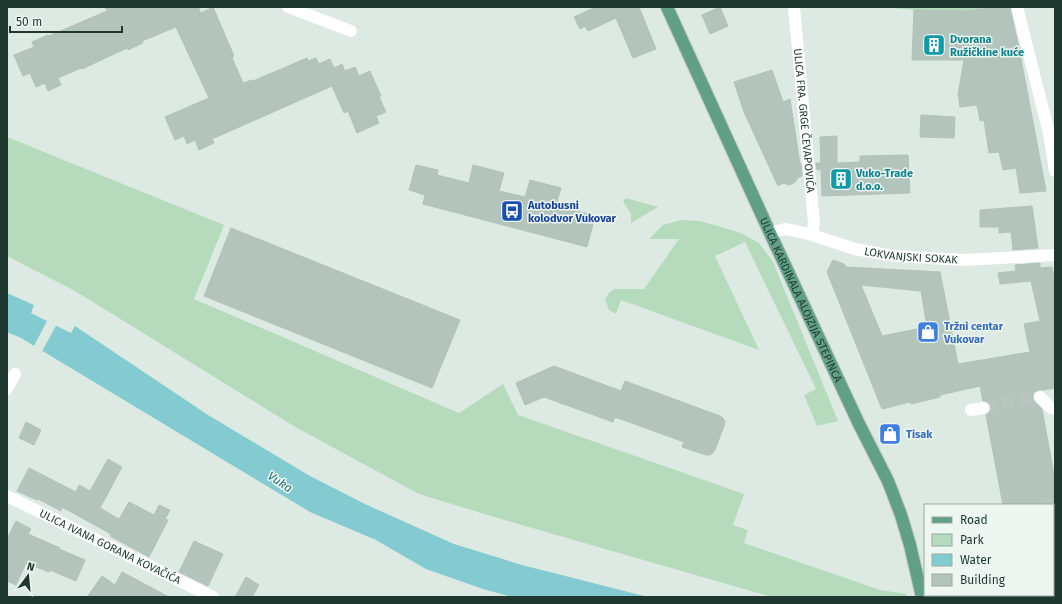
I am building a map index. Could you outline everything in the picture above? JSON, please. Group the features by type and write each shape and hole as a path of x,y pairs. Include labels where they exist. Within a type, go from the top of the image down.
{"main road":[{"name":"ULICA KARDINALA ALOJZIJA STEPINCA","path":"667,7 859,424 888,481 910,544 922,597"}],"street":[{"path":"288,7 351,32"},
{"name":"ULICA FRA. GRGE ČEVAPOVIĆA","path":"794,7 814,223 812,235"},
{"path":"1017,7 1049,134 1055,171"},
{"name":"LOKVANJSKI SOKAK","path":"770,233 785,229 812,235 855,249 888,255 911,257 965,260 1055,255"},
{"path":"7,390 14,374"},
{"path":"1040,397 1051,408 1055,409"},
{"path":"971,410 984,408"},
{"name":"ULICA IVANA GORANA KOVAČIĆA","path":"7,496 213,597"}],"green space":[{"path":"883,7 998,7 967,11 914,10"},
{"path":"7,137 224,225 194,299 459,413 503,384 518,415 744,494 733,525 748,530 744,543 880,590 906,594 906,597 772,597 419,494 297,428 75,291 7,256"},
{"path":"626,198 658,207 631,223 631,214 623,201"},
{"path":"681,220 700,221 721,227 741,233 759,243 773,262 838,421 817,426 804,395 816,389 745,242 715,256 759,350 621,300 616,314 609,310 605,300 608,294 614,289 644,289 679,239 649,239 663,225"}],"water":[{"name":"Vuka","path":"7,293 34,305 31,313 71,333 75,326 208,415 310,476 367,505 454,544 522,565 648,597 512,597 483,589 426,569 376,540 310,512 21,338 7,332"}],"pier":[{"path":"48,319 57,324 41,353 33,348"}],"building":[{"path":"105,7 198,7 201,13 213,7 234,56 232,58 243,83 253,81 307,58 308,61 316,58 319,64 330,59 334,68 342,64 345,71 355,67 359,76 370,71 386,112 376,116 379,123 357,133 348,111 344,113 332,86 212,139 214,143 199,150 195,140 187,144 184,136 175,140 165,117 209,98 176,27 142,41 143,43 128,50 127,48 82,69 81,68 58,78 61,85 48,91 45,83 36,87 30,73 23,76 14,55 34,47 32,42 107,11"},
{"path":"596,7 639,7 656,49 633,58 616,18 588,31 585,26 580,29 574,17"},
{"path":"720,7 728,26 710,34 702,15"},
{"path":"1010,7 1046,191 1020,193 1016,168 1003,170 999,152 989,153 984,120 980,121 977,105 960,107 958,94 964,60 912,60 914,10 967,11"},
{"path":"772,70 783,102 790,99 801,164 802,176 799,177 794,183 789,185 783,183 778,186 744,112 734,82"},
{"path":"921,115 955,117 954,138 920,137"},
{"path":"837,136 837,163 860,162 860,156 908,155 910,193 822,196 821,169 817,170 816,163 821,163 820,137"},
{"name":"Autobusni kolodvor Vukovar","path":"416,165 438,170 437,175 469,183 473,165 504,173 499,191 525,197 530,180 561,188 556,205 595,216 587,247 423,204 425,195 409,190"},
{"path":"1032,206 1038,248 1013,250 1011,232 999,233 999,227 980,227 980,210"},
{"path":"231,228 460,320 432,388 204,296"},
{"path":"833,260 844,264 846,267 940,272 958,364 1030,352 1024,324 1040,321 1031,281 1000,284 998,273 1016,271 1015,265 1040,263 1040,268 1052,267 1055,282 1055,388 1038,390 1034,392 1033,399 1042,409 1055,480 1055,505 1003,504 986,415 991,411 991,406 987,401 983,401 980,386 940,395 940,397 911,404 910,402 882,409 827,272","holes":["861,285 921,291 927,327 882,336"]},
{"path":"554,366 621,391 625,381 720,416 725,422 714,452 710,455 706,455 682,447 684,442 615,417 613,422 544,397 525,405 516,383"},
{"path":"26,422 41,430 34,445 19,438"},
{"path":"108,459 122,467 100,508 119,519 129,502 154,515 159,505 170,510 165,519 168,520 149,557 110,536 111,534 62,507 61,511 38,499 37,500 17,491 29,468 76,492 79,485 90,491"},
{"path":"16,521 31,529 28,534 85,560 76,581 50,570 49,572 26,563 16,585 7,581 7,539"},
{"path":"194,541 223,554 208,586 179,572"},
{"path":"122,572 169,597 87,597 102,576 115,585"},
{"path":"246,577 259,585 252,597 235,597"}],"tunnel":[{"path":"984,408 1040,397"},
{"path":"1046,504 1055,502"}],"place":[{"name":"Dvorana Ružičkine kuće","path":"934,45"},
{"name":"Vuko-Trade d.o.o.","path":"841,179"},
{"name":"Autobusni kolodvor Vukovar","path":"512,211"},
{"name":"Tržni centar Vukovar","path":"928,332"},
{"name":"Tisak","path":"890,434"}]}
